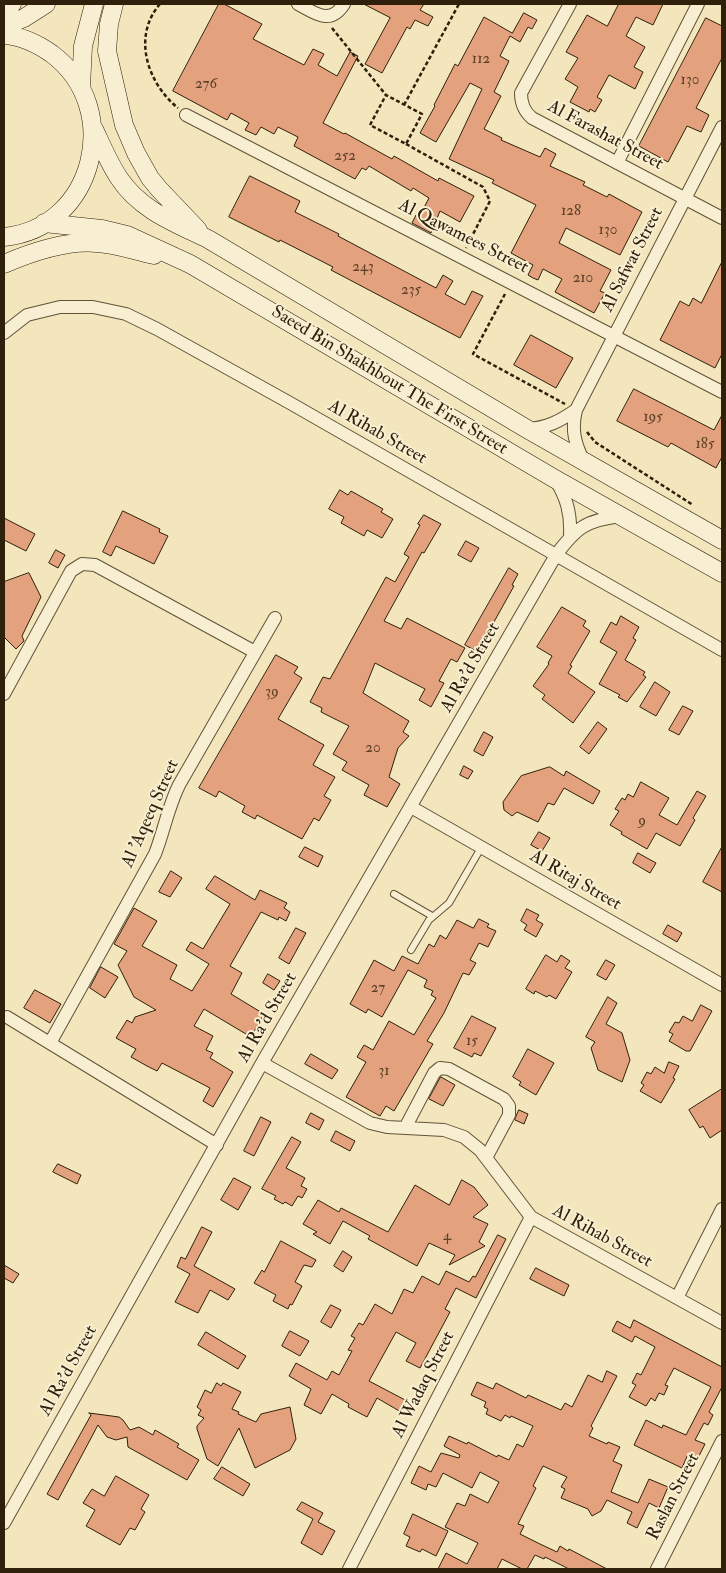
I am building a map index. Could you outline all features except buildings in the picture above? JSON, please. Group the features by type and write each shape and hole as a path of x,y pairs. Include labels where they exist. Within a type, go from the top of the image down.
{"main road":[{"path":"4,7 12,4"},
{"path":"4,26 24,18 46,4"},
{"path":"82,86 83,46 94,4"},
{"path":"114,4 109,24 106,51 124,125 136,153 150,178 159,190 208,239"},
{"path":"4,35 12,35 40,45 64,63 82,86 88,100 94,129 94,144 90,163 83,181 73,198 60,212 44,223 25,233 7,237"},
{"name":"Saeed Bin Shakhbout The First Street","path":"94,129 120,179 132,194 163,218 208,239 527,429 722,540"},
{"name":"Saeed Bin Shakhbout The First Street","path":"44,223 102,229 127,235 190,264 555,479 722,573"},
{"path":"4,264 42,251 81,243 98,243 190,264"}],"street":[{"path":"298,4 319,15 326,16 334,15 340,11 344,4"},
{"name":"Al Farashat Street","path":"570,4 521,93 523,107 532,118 722,218"},
{"path":"617,162 698,4"},
{"name":"Al Qawamees Street","path":"186,115 722,392"},
{"name":"Al Safwat Street","path":"584,462 574,432 573,422 576,410 722,127"},
{"name":"Al Rihab Street","path":"4,333 27,315 60,307 93,307 126,314 157,329 290,403 722,650"},
{"path":"527,429 556,423 576,410"},
{"path":"555,479 563,492 568,506 570,536"},
{"name":"Al Ra'd Street","path":"4,1522 262,1063 556,555 570,536 581,527 594,521 621,516"},
{"path":"4,694 71,572 82,564 95,566 255,652"},
{"name":"Al 'Aqeeq Street","path":"50,1042 155,854 163,834 171,801 275,618"},
{"name":"Al Ritaj Street","path":"411,807 722,985"},
{"path":"7,1017 217,1145"},
{"name":"Al Rihab Street","path":"262,1063 370,1123 386,1127 432,1128 454,1133 472,1143 486,1158 531,1217 722,1323"},
{"path":"406,1128 434,1073 440,1068 450,1069 504,1099 509,1106 509,1115 486,1158"},
{"path":"677,1298 722,1209"},
{"name":"Al Wadaq Street","path":"349,1569 531,1217"},
{"name":"Raslan Street","path":"657,1569 722,1441"}],"lane":[{"path":"411,950 432,916 449,903 482,848"},
{"path":"394,894 432,916"}],"path":[{"path":"160,4 153,12 146,26 144,41 147,59 153,75 162,90 173,104 186,115"},
{"path":"404,104 459,4"},
{"path":"326,16 337,36 386,95 422,114 406,144"},
{"path":"386,95 370,125 483,187 487,194 490,201 462,256"}]}
